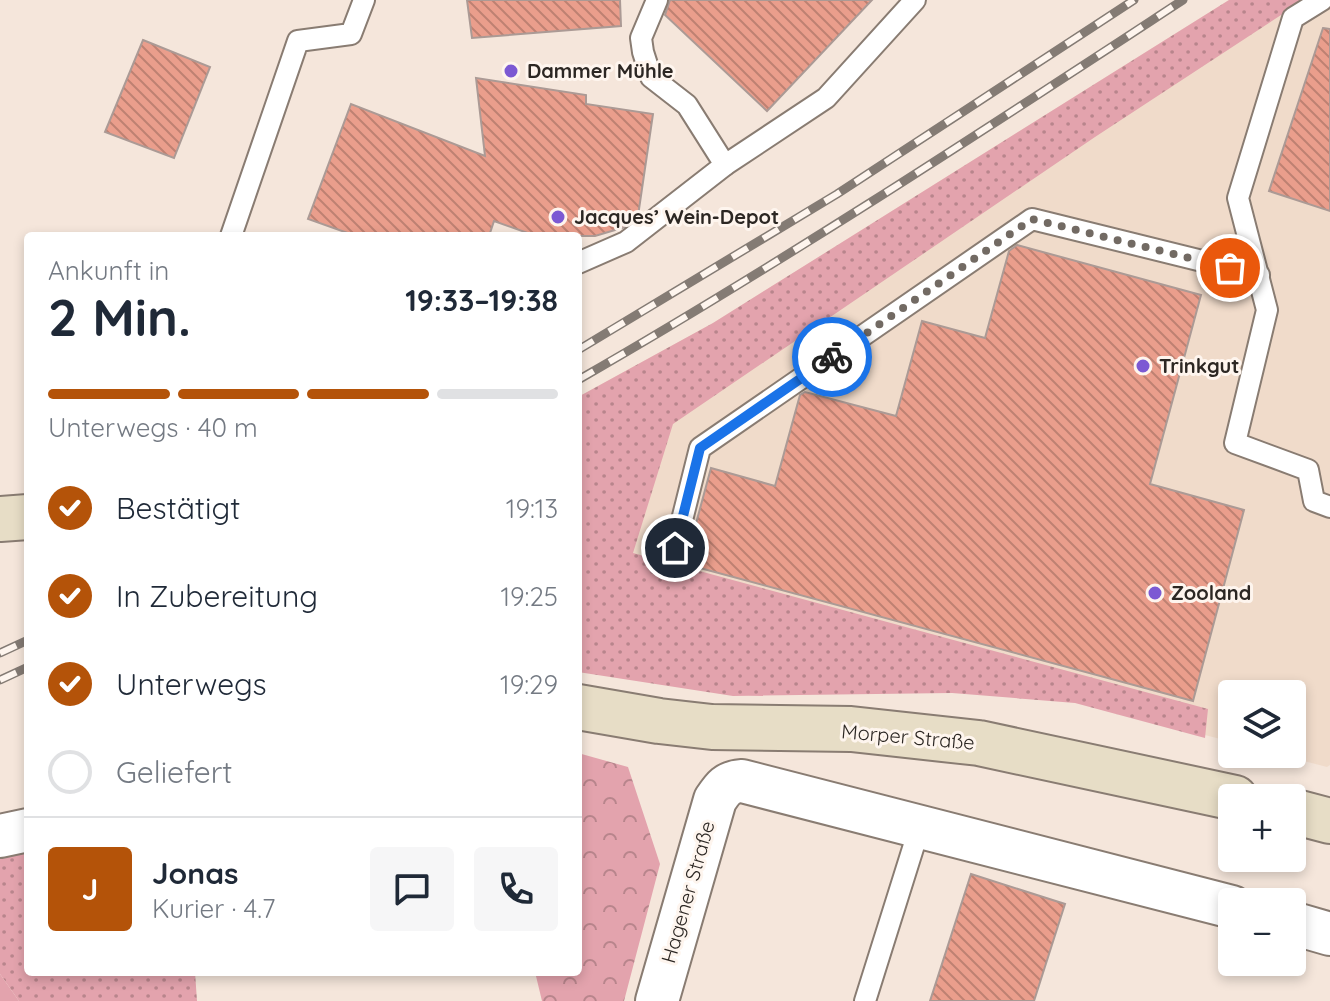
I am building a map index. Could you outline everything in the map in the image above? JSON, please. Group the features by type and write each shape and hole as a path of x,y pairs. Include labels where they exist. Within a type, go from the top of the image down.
{"main road":[{"name":"Morper Straße","path":"582,708 712,727 851,729 979,743 1218,794"},
{"path":"1306,815 1330,821"}],"street":[{"name":"Hagener Straße","path":"657,1001 715,800 725,785 742,781 920,826"},
{"path":"920,826 1218,903"},
{"path":"0,836 24,831"},
{"path":"1306,927 1330,934"}],"lane":[{"path":"232,232 298,41 351,34 364,0"},
{"path":"657,0 641,38 651,77 687,105 725,165"},
{"path":"582,261 626,242 725,165 826,98 915,0"},
{"path":"1322,0 1293,18 1238,198 1267,310 1235,443 1308,470 1314,501 1330,507"},
{"path":"675,548 700,448 1032,219 1259,275"},
{"path":"865,1001 920,826"}],"shaded area":[{"path":"1229,0 1330,0 1330,765 1327,767 1306,762 1306,680 1218,680 1218,738 582,574 582,395 713,323"}],"green space":[{"path":"1229,0 1304,0 1095,137 673,424 633,553 1208,709 1205,738 1075,703 952,693 733,696 582,673 582,395 713,323"},
{"path":"582,754 628,767 660,864 624,1001 542,1001 536,976 582,976"},
{"path":"24,845 24,976 195,976 197,1001 19,1001 0,974 0,849"},
{"path":"0,974 19,1001 0,1001"}],"building":[{"path":"467,0 620,0 621,26 472,38"},
{"path":"670,0 872,0 767,111 665,15"},
{"path":"1323,28 1330,29 1330,211 1269,191"},
{"path":"143,40 210,67 174,158 105,132"},
{"path":"476,78 586,95 586,104 653,114 638,216 625,227 595,236 582,236 582,232 525,232 494,221 490,232 345,232 308,219 351,104 485,156"},
{"path":"1017,245 1201,295 1150,484 1244,510 1193,701 685,564 711,468 775,486 800,395 805,392 896,416 922,321 985,338 1009,251"},
{"path":"971,874 1065,904 1034,1001 930,1001"}],"railway":[{"path":"582,348 837,194 1134,0"},
{"path":"582,378 808,242 1183,0"},
{"path":"0,653 24,642"},
{"path":"0,680 24,669"}],"way so far":[{"path":"832,357 1032,219 1230,268"}],"place":[{"name":"Dammer Mühle","path":"511,71"},
{"name":"Jacques’ Wein-Depot","path":"558,217"},
{"name":"Trinkgut","path":"1143,366"},
{"name":"Zooland","path":"1155,593"}],"route":[{"path":"675,548 700,448 832,357"}]}
